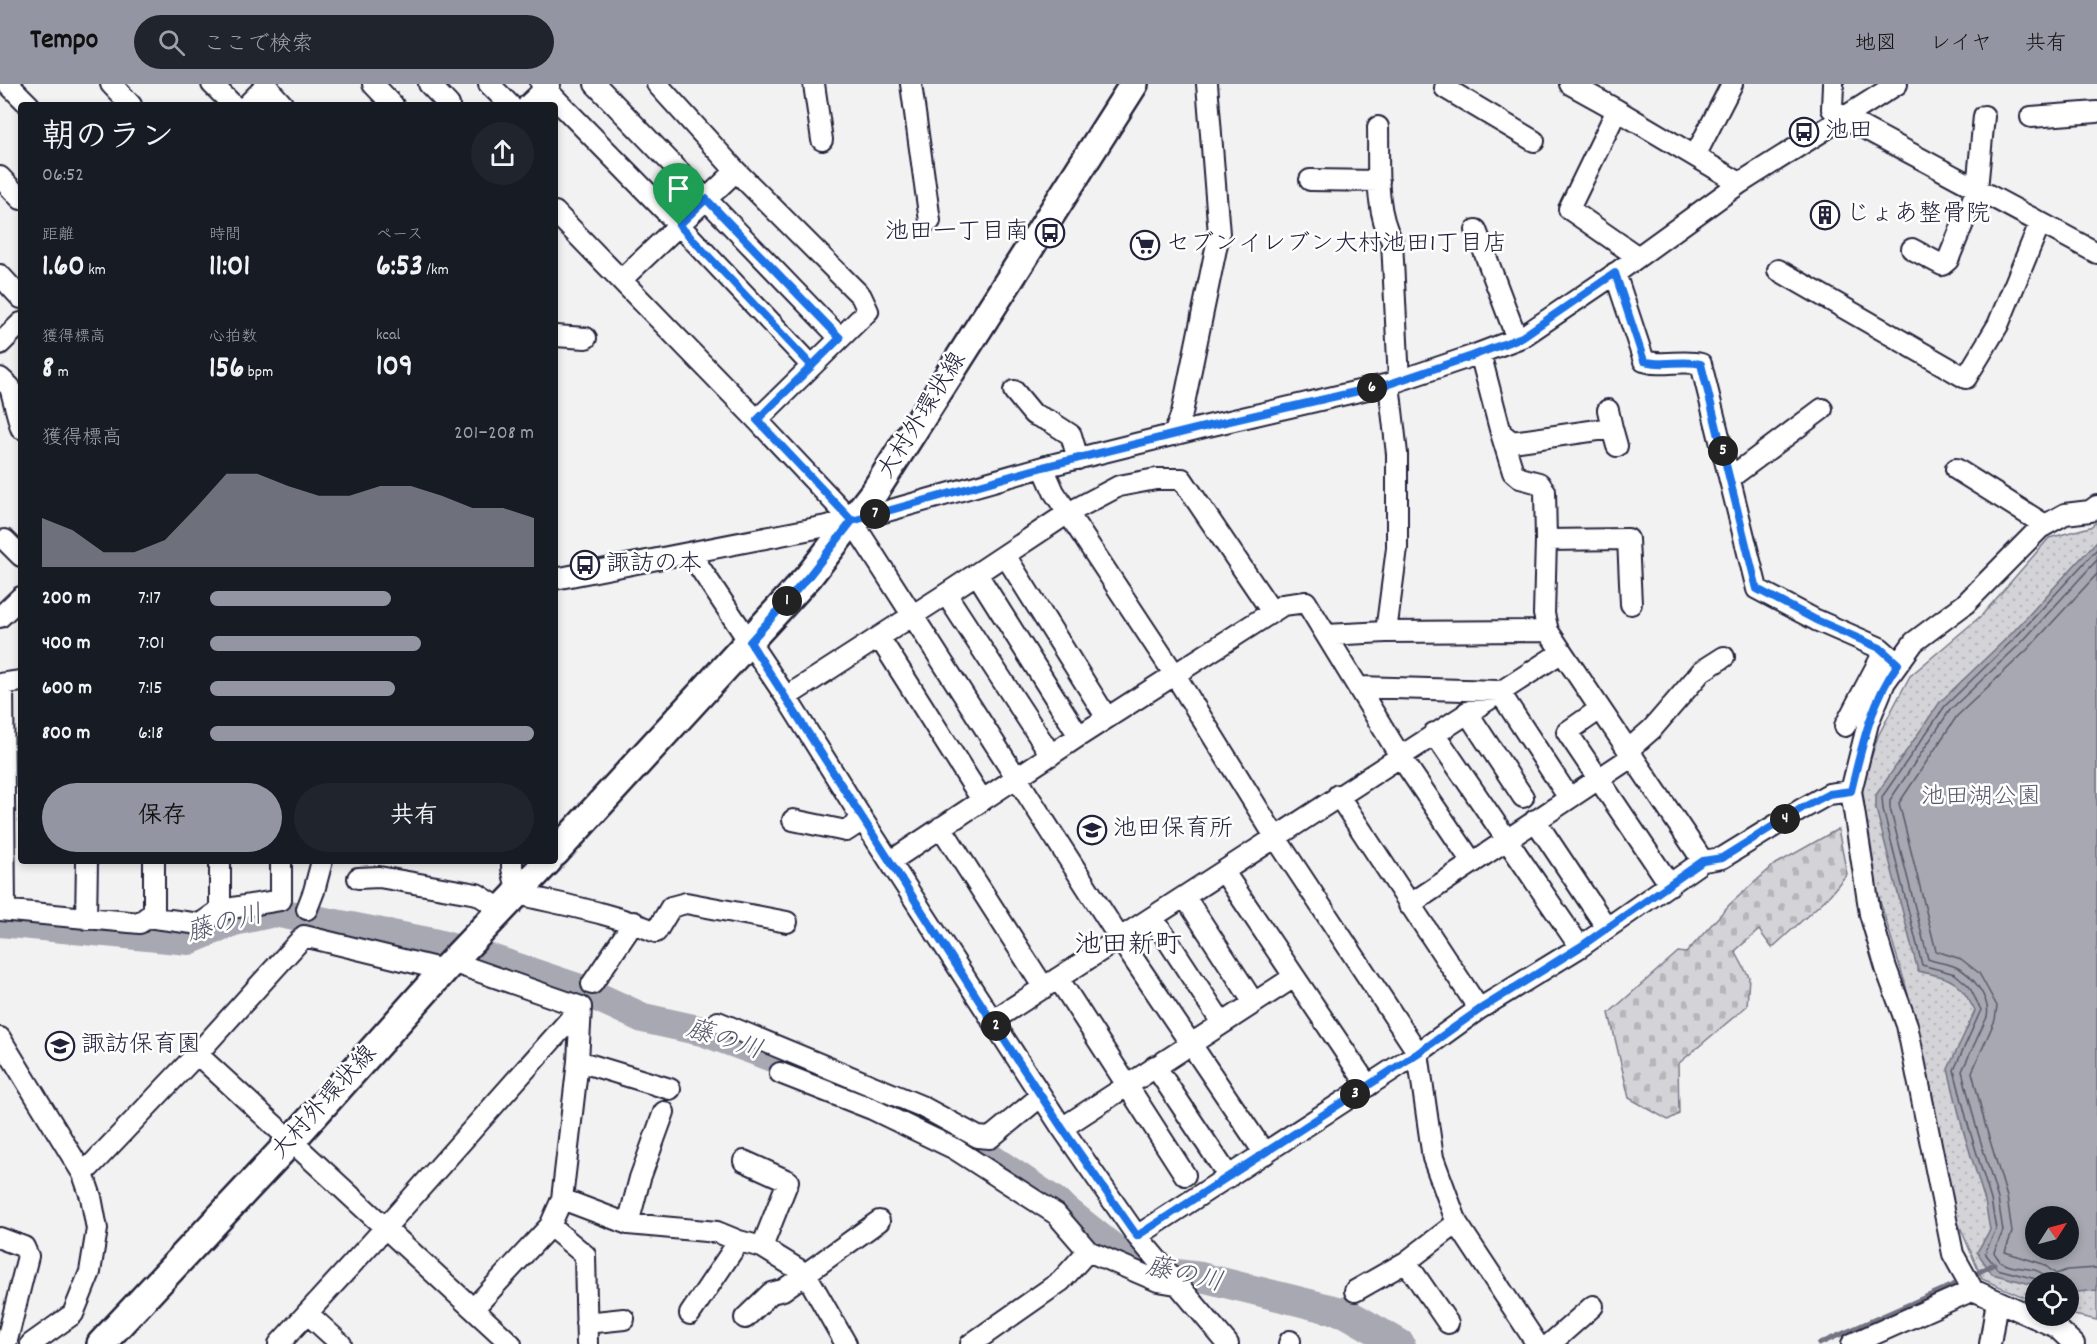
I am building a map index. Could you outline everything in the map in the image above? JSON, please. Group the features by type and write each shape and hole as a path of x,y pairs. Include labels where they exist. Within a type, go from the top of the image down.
{"main road":[{"name":"大村外環状線","path":"558,851 809,576 875,491 1134,84"},
{"name":"大村外環状線","path":"100,1344 545,864"}],"street":[{"path":"8,84 26,102"},
{"path":"111,84 128,102"},
{"path":"212,84 230,102"},
{"path":"373,84 390,102"},
{"path":"429,84 446,102"},
{"path":"489,84 507,102"},
{"path":"595,84 840,338"},
{"path":"659,86 680,84"},
{"path":"814,84 822,140"},
{"path":"911,84 930,221"},
{"path":"1174,435 1182,413 1220,234 1207,84"},
{"path":"1447,84 1445,88 1534,141"},
{"path":"1570,84 1740,183"},
{"path":"1695,156 1732,84"},
{"path":"1833,84 1832,109 1843,117 2097,253"},
{"path":"558,578 852,521 1043,467 1394,382 1480,353 1522,337 1740,183 1897,84"},
{"path":"250,102 267,85 281,102"},
{"path":"531,102 545,86 812,366"},
{"path":"659,86 736,171 861,296 868,311 757,420"},
{"path":"1617,110 1569,210 1638,257"},
{"path":"2031,117 2097,112"},
{"path":"1912,249 1942,265 1948,260 1977,189 1984,116"},
{"path":"1378,127 1383,225 1392,241 1397,454 1397,548 1386,632"},
{"path":"621,280 736,171"},
{"path":"0,177 18,196"},
{"path":"1310,180 1379,181"},
{"path":"558,215 852,521 1120,939 1265,1154"},
{"path":"1778,270 1966,378 1998,325 2040,223"},
{"path":"1476,230 1516,339"},
{"path":"1615,273 1644,361 1655,364 1694,362 1701,364 1757,589 1891,658"},
{"path":"0,275 18,295"},
{"path":"558,336 586,338"},
{"path":"1480,353 1513,472 1520,478 1539,483 1545,491 1544,614 1548,631 1703,861"},
{"path":"0,378 10,387 18,417"},
{"path":"1014,391 1034,414 1071,435 1078,459"},
{"path":"1730,478 1822,409"},
{"path":"1502,433 1512,442 1612,428"},
{"path":"1043,467 1054,492 1175,675 1276,838 1418,1053 1433,1158 1457,1223 1537,1344"},
{"path":"1956,469 2044,525"},
{"path":"786,697 1068,513 1119,486 1156,479 1182,479 1272,612"},
{"path":"1845,726 1891,658 1965,604 2044,525 2065,514 2090,511 2097,506"},
{"path":"1546,540 1628,539 1631,604"},
{"path":"5,540 18,553"},
{"path":"690,553 786,697 1062,1128 1137,1236 1228,1344"},
{"path":"1005,555 1107,718"},
{"path":"977,574 1079,736"},
{"path":"946,594 1051,755"},
{"path":"0,617 18,600"},
{"path":"891,861 1079,736 1283,605 1306,602 1401,756 1472,862"},
{"path":"1326,635 1386,632 1548,631"},
{"path":"879,637 982,800"},
{"path":"992,1021 1562,652"},
{"path":"1409,905 1599,779 1630,753 1702,671 1724,657"},
{"path":"1891,658 1885,682 1868,723 1851,791 1870,914 1886,968 1907,1025 1953,1254 1968,1281 1996,1301 2056,1327 2074,1344"},
{"path":"8,683 3,910 140,923 147,917 200,924 220,910 281,900 281,864"},
{"path":"1358,687 1499,691"},
{"path":"1499,691 1569,798"},
{"path":"1600,709 1567,732 1670,885"},
{"path":"1467,712 1523,797"},
{"path":"1434,733 1580,947"},
{"path":"1137,1236 1418,1053 1479,1010 1580,947 1703,861 1722,858 1802,808 1829,794 1851,791"},
{"path":"1338,795 1479,1010"},
{"path":"793,819 846,831 863,820"},
{"path":"1535,820 1607,928"},
{"path":"941,828 1126,1085 1185,1175"},
{"path":"86,919 87,864"},
{"path":"154,864 154,918"},
{"path":"220,864 220,910"},
{"path":"307,909 321,864"},
{"path":"503,909 512,864"},
{"path":"358,878 379,878 387,870 477,894 503,909 634,922 656,932 671,907 686,903 787,922"},
{"path":"1224,872 1368,1086"},
{"path":"1185,897 1254,1003"},
{"path":"1153,918 1222,1023"},
{"path":"592,984 634,922"},
{"path":"83,1174 197,1054 304,936 450,964 581,1007"},
{"path":"1062,1128 1294,977"},
{"path":"473,1309 550,1226 562,1199 578,1061 581,1007"},
{"path":"279,1344 581,1007"},
{"path":"718,1022 921,1106 978,1137 990,1138 1041,1096"},
{"path":"0,1038 83,1174 97,1229 90,1272 74,1314 31,1344"},
{"path":"197,1054 511,1344"},
{"path":"578,1061 670,1089"},
{"path":"1155,1066 1229,1177"},
{"path":"780,1073 872,1109 955,1149 1056,1214 1088,1251 1158,1281 1176,1283"},
{"path":"628,1224 640,1178 664,1112"},
{"path":"744,1161 788,1181 762,1247"},
{"path":"562,1199 628,1224 717,1232 762,1247 806,1274 846,1344"},
{"path":"745,1318 771,1293 783,1290 879,1221"},
{"path":"1355,1291 1406,1262 1457,1223"},
{"path":"550,1226 585,1255 587,1344"},
{"path":"0,1238 24,1247 28,1256 6,1344"},
{"path":"690,1314 739,1241"},
{"path":"971,1344 1061,1281 1088,1251"},
{"path":"1406,1262 1448,1323"},
{"path":"1852,1344 1968,1281"},
{"path":"1990,1344 1996,1301"},
{"path":"1550,1344 1593,1305"},
{"path":"307,1313 341,1344"},
{"path":"586,1323 624,1319"}],"green space":[{"name":"池田湖公園","path":"2097,522 2097,1320 2079,1316 2079,1272 2025,1272 2025,1298 1982,1279 1955,1215 1931,1088 1905,983 1875,885 1862,787 1878,736 1910,676 1982,615 2049,538 2090,527"},
{"path":"1838,829 1847,874 1828,897 1772,948 1759,930 1735,951 1749,977 1747,1006 1678,1064 1679,1114 1668,1120 1629,1098 1609,1013 1678,952 1686,953 1730,904 1774,865"}],"water":[{"name":"池田湖公園","path":"2097,541 2097,1290 2079,1292 2079,1272 2025,1272 2025,1282 1992,1274 1977,1252 1990,1230 1985,1201 1963,1130 1948,1069 1975,1011 1964,992 1953,982 1918,971 1876,809 1876,795 1940,702 2011,634"}],"waterway":[{"name":"藤の川","path":"0,922 189,940 234,921 274,912 433,943 485,957 580,989 643,1018 702,1031 759,1052 880,1100 951,1132 1054,1201 1134,1265 1151,1271 1201,1277 1346,1313 1400,1344"},
{"path":"1970,1277 1994,1264"},
{"path":"1819,1344 1962,1281"}],"place":[{"name":"池田","path":"1804,132"},
{"name":"じょあ整骨院","path":"1825,215"},
{"name":"池田一丁目南","path":"1050,233"},
{"name":"セブンイレブン大村池田1丁目店","path":"1145,245"},
{"name":"諏訪の本","path":"585,565"},
{"name":"池田保育所","path":"1092,830"},
{"name":"諏訪保育園","path":"60,1046"}],"district":[{"name":"池田新町","path":"1128,946"}],"route":[{"path":"679,225 706,199 840,338 812,366 757,420 805,470 852,521 1043,467 1389,384 1522,337 1615,273 1644,361 1655,364 1694,362 1701,364 1757,589 1816,620 1880,648 1898,664 1885,682 1868,723 1851,791 1829,794 1802,808 1722,858 1703,861 1580,947 1479,1010 1418,1053 1137,1236 992,1021 750,642 809,576 852,521 757,420 812,366 679,225"}]}
